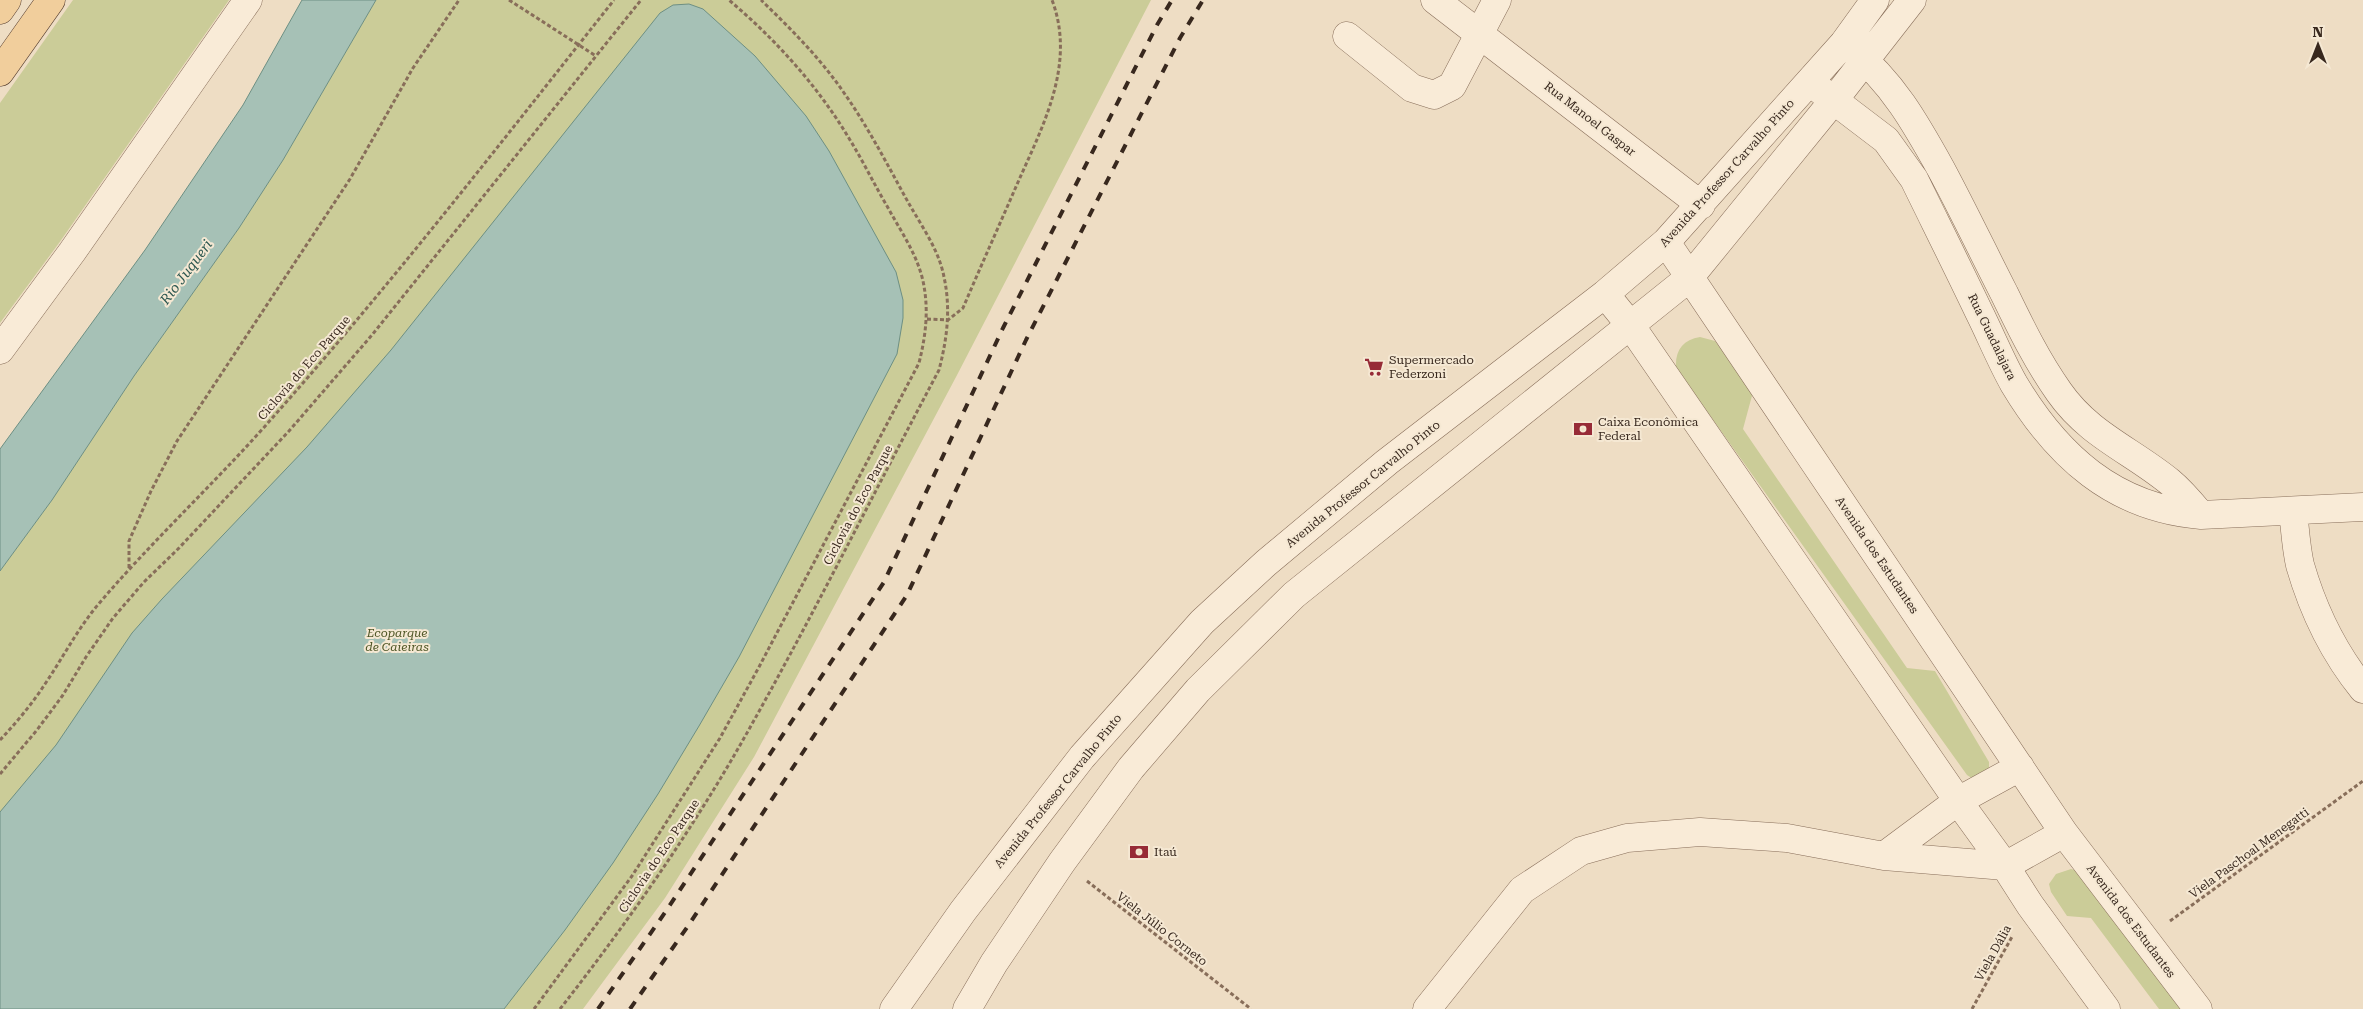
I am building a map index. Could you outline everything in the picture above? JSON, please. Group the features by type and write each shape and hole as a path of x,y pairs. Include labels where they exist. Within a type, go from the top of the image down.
{"main road":[{"path":"0,10 7,0"},
{"path":"0,72 51,0"}],"street":[{"path":"0,350 72,252 248,0"},
{"path":"1346,36 1412,88 1434,95 1452,86 1497,0"},
{"name":"Avenida Professor Carvalho Pinto","path":"894,1009 963,910 1082,757 1202,622 1266,563 1387,462 1606,294 1666,242 1844,44 1875,0"},
{"path":"967,1009 994,963 1062,862 1131,768 1198,690 1294,595 1689,278 1834,100 1912,0"},
{"name":"Rua Manoel Gaspar","path":"1442,2 1480,34 1701,205"},
{"path":"1844,44 1866,60 1893,90 1920,130 1962,208 2039,363 2060,394 2078,417 2102,437 2170,481 2201,515"},
{"name":"Rua Guadalajara","path":"1809,82 1886,140 1902,159 1914,179 2014,383 2046,431 2075,460 2112,489 2140,503 2174,513 2201,515 2363,508"},
{"name":"Avenida dos Estudantes","path":"1666,242 2064,833 2198,1009"},
{"path":"1606,294 1631,326 1958,801 2006,866 2030,905 2106,1009"},
{"path":"2293,511 2300,563 2315,608 2332,645 2363,689"},
{"path":"1884,856 1958,801 2020,767"},
{"path":"1426,1009 1522,890 1581,851 1627,838 1700,832 1787,838 1884,856 2006,866 2064,833"}],"path":[{"path":"129,568 130,541 151,491 177,441 350,179 413,68 458,0"},
{"path":"509,0 596,56"},
{"name":"Ciclovia do Eco Parque","path":"0,740 21,717 46,683 68,646 97,606 129,568 219,477 356,322 614,0"},
{"path":"0,774 63,695 113,618 144,582 178,549 289,431 360,350 641,0"},
{"path":"534,1009 632,876 720,738 760,667 919,363 925,341 926,297 918,262 850,139 798,67 772,39 728,0"},
{"name":"Ciclovia do Eco Parque","path":"560,1009 601,957 650,888 738,748 938,370 948,320 945,281 938,254 867,129 842,90 814,54 761,0"},
{"path":"927,319 948,320 963,308 1053,103 1060,54 1059,30 1052,0"},
{"name":"Viela Paschoal Menegatti","path":"2145,939 2363,781"},
{"name":"Viela Júlio Corneto","path":"1062,862 1251,1009"},
{"name":"Viela Dália","path":"1972,1009 2030,905"}],"green space":[{"path":"73,0 229,0 59,243 0,323 0,103"},
{"name":"Ecoparque de Caieiras","path":"376,0 1151,0 956,377 754,757 665,898 583,1009 0,1009 0,571 52,500 134,376 239,228 283,160"},
{"path":"1700,337 1715,341 1753,392 1743,429 1907,668 1935,671 1989,762 1989,772 1973,779 1967,775 1676,368 1677,356 1681,347 1694,338"},
{"path":"2071,869 2078,871 2183,1009 2159,1009 2091,918 2067,916 2051,892 2049,884 2056,874"}],"water":[{"name":"Rio Juqueri","path":"302,0 376,0 283,160 239,228 134,376 52,500 0,571 0,449 145,250 243,105"},
{"name":"Ecoparque de Caieiras","path":"689,4 703,9 755,56 806,116 829,151 896,272 903,300 903,318 897,354 739,657 658,794 613,863 565,930 504,1009 0,1009 0,812 56,745 132,633 307,447 391,350 660,13 673,5"}],"railway":[{"path":"598,1009 666,911 884,582 1003,328 1157,25 1172,0"},
{"path":"630,1009 688,926 907,595 1026,340 1180,38 1203,0"}],"place":[{"name":"Supermercado Federzoni","path":"1374,367"},
{"name":"Caixa Econômica Federal","path":"1583,429"},
{"name":"Itaú","path":"1139,852"}]}
